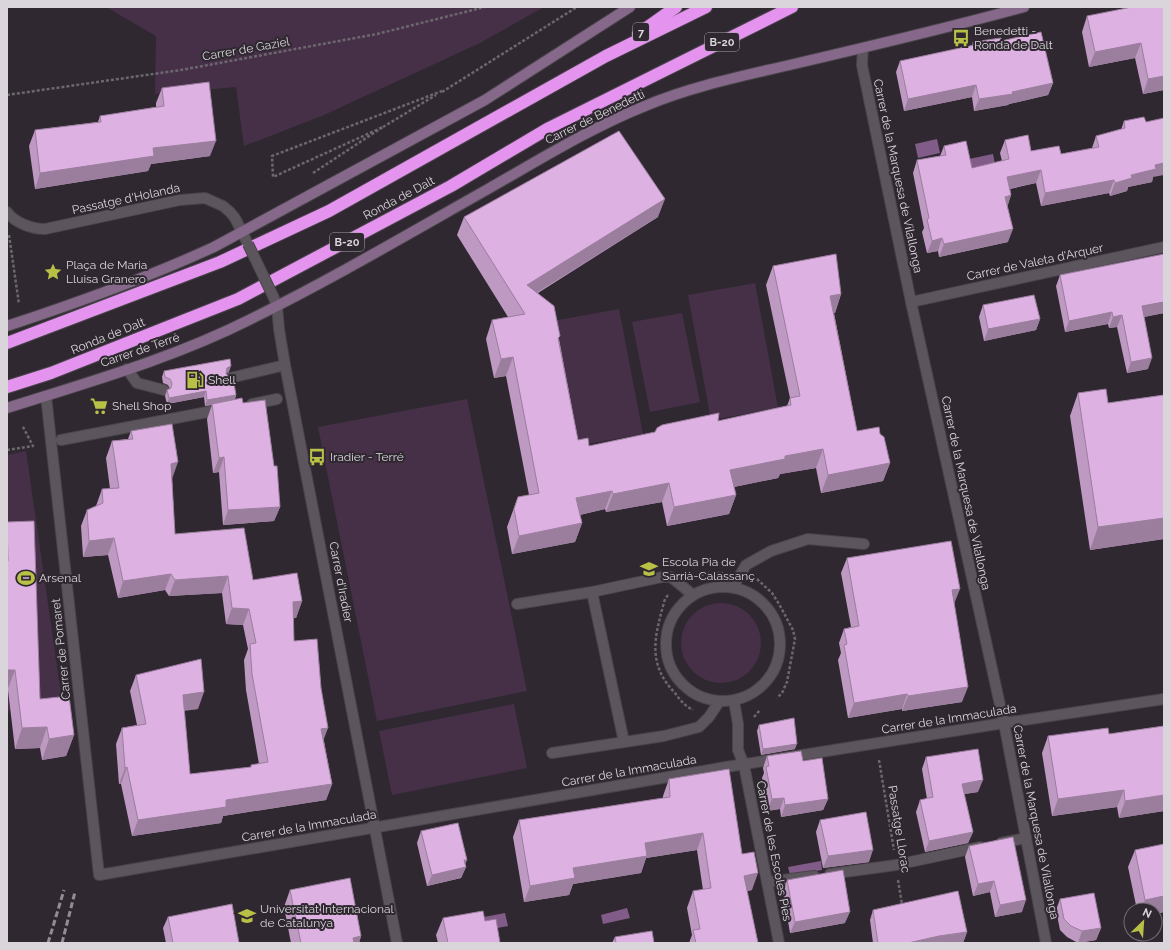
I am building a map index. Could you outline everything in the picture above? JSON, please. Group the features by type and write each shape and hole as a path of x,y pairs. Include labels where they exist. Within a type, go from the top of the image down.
{"highway":[{"name":"7","path":"606,56 676,7"},
{"name":"Ronda de Dalt","path":"7,343 220,262 329,211 606,56 706,7"},
{"name":"Ronda de Dalt","path":"7,387 51,373 238,299 452,186 549,128 792,7"},
{"path":"771,17 798,7"}],"street":[{"path":"7,326 118,288 214,247 485,100 630,7"},
{"name":"Carrer de Benedetti","path":"277,306 417,230 557,149 614,119 645,105 705,85 958,25 1024,7"},
{"name":"Carrer de la Marquesa de Vilallonga","path":"863,48 862,65 911,302 1004,723 1046,943"},
{"name":"Passatge d'Holanda","path":"7,212 16,220 26,225 36,229 45,230 180,200 205,198 223,206 235,218 242,231"},
{"name":"Carrer d'Iradier","path":"242,231 277,306 285,365 376,828 397,943"},
{"name":"Carrer de Valeta d'Arquer","path":"911,302 1164,247"},
{"name":"Carrer de Terré","path":"7,408 127,369 193,345 277,306"},
{"path":"230,378 285,365"},
{"path":"127,369 137,383 164,390"},
{"name":"Carrer de Pomaret","path":"46,396 99,875"},
{"path":"246,405 277,399"},
{"path":"62,440 231,408"},
{"path":"733,588 746,565 771,551 808,539 864,544"},
{"path":"517,604 592,592 662,576 671,577 693,595"},
{"path":"712,587 733,588 752,594 767,607 777,624 780,644 777,663 768,680 752,693 734,701 719,702 699,696 682,685 670,668 665,647 668,627 677,608 693,595 712,587"},
{"path":"592,592 624,742"},
{"name":"Carrer de la Immaculada","path":"99,875 744,765 1164,699"},
{"name":"Carrer de les Escoles Pies","path":"734,701 738,724 738,750 744,765 779,943"},
{"path":"552,754 664,736 699,727 709,717 719,702"},
{"path":"767,882 896,865 1026,838"}],"path":[{"name":"Carrer de Gaziel","path":"7,95 181,70 361,37 485,7"},
{"path":"307,177 383,127 442,92 577,7"},
{"path":"383,127 273,177 272,156 442,92"},
{"path":"9,233 20,304"},
{"path":"7,450 33,446 22,425"},
{"path":"691,578 709,573 725,573"},
{"path":"755,576 772,593 793,630 795,639 787,682 782,693 777,698"},
{"path":"669,593 665,599 655,632 655,649 658,669 666,684 686,706 698,713"},
{"name":"Passatge Llorac","path":"879,757 902,904"}],"shaded area":[{"path":"106,7 544,7 480,43 324,115 244,146 236,87 155,94 156,36"},
{"path":"937,139 940,153 918,158 915,144"},
{"path":"993,154 995,164 971,169 969,159"},
{"path":"755,283 778,408 711,420 688,295"},
{"path":"619,309 643,434 576,446 553,321"},
{"path":"682,313 700,402 650,412 632,322"},
{"path":"467,399 527,691 377,721 318,427"},
{"name":"Arsenal","path":"26,451 62,701 7,711 7,455"},
{"path":"713,603 729,603 750,614 761,635 761,651 750,672 729,683 713,683 699,677 692,672 687,665 681,651 681,635 687,621 692,614 699,609"},
{"path":"514,704 527,768 392,795 379,731"},
{"path":"821,861 822,870 790,875 788,867"},
{"path":"627,908 630,918 603,924 601,915"},
{"path":"505,913 508,926 487,930 484,917"}],"building":[{"path":"1132,7 1164,7 1164,76 1148,79 1141,43 1095,52 1087,16"},
{"path":"1041,32 1053,83 1012,92 1013,94 979,99 976,85 908,99 900,61 974,45 973,42 1001,38 1001,41"},
{"path":"209,82 216,141 153,148 154,156 40,173 35,130 101,122 100,116 164,106 162,88"},
{"path":"1144,117 1146,122 1164,118 1164,163 1155,165 1156,169 1131,175 1132,178 1115,183 1114,180 1045,193 1041,170 1007,177 1011,195 1005,197 1013,229 944,244 942,238 932,241 927,219 929,218 917,160 946,155 944,146 966,141 972,168 1009,159 1005,140 1028,135 1031,151 1059,146 1061,154 1099,147 1096,136 1125,128 1124,121"},
{"path":"619,131 665,199 527,285 554,306 560,336 558,338 578,440 588,438 589,446 655,432 657,428 662,425 719,413 718,421 791,405 790,398 800,396 773,266 836,254 841,294 830,296 857,431 879,427 880,434 884,437 890,463 828,475 823,449 785,456 785,459 730,470 736,495 674,507 669,483 613,494 612,491 576,498 582,523 519,536 514,509 518,497 539,493 513,357 501,359 492,320 525,314 464,217"},
{"path":"1164,254 1164,302 1142,306 1152,358 1131,362 1122,315 1113,317 1112,312 1069,321 1060,275"},
{"path":"1034,295 1040,319 988,329 983,305"},
{"path":"230,359 231,366 227,368 226,373 228,377 233,378 236,395 207,400 206,391 169,398 167,390 171,388 172,383 170,379 165,377 164,371"},
{"path":"1106,389 1108,403 1164,395 1164,518 1098,527 1078,393"},
{"path":"242,398 243,403 265,400 274,466 277,466 280,507 228,510 224,457 219,458 212,404"},
{"path":"172,424 178,462 171,464 175,534 244,528 253,580 297,573 302,601 293,602 294,641 317,639 321,688 328,728 321,729 332,784 226,800 226,807 138,820 127,767 125,768 122,728 146,724 136,675 201,659 204,692 183,695 190,774 251,767 251,765 268,762 252,674 250,644 256,643 249,609 232,608 228,576 175,580 171,574 123,581 114,538 89,541 87,510 103,503 102,489 119,488 112,441 133,439 131,431"},
{"path":"34,521 40,699 69,696 74,735 49,739 47,727 22,728 15,670 7,670 7,522"},
{"path":"951,541 960,589 952,590 968,687 908,696 907,694 854,703 844,645 847,644 844,629 859,626 847,558"},
{"path":"794,718 797,744 763,749 759,725"},
{"path":"1164,726 1164,795 1125,801 1124,790 1058,799 1048,736 1108,728 1109,734"},
{"path":"978,749 983,780 962,784 973,832 929,841 920,800 933,797 926,757"},
{"path":"801,751 803,761 822,758 828,799 785,805 784,798 772,799 766,767 769,766 767,756"},
{"path":"729,769 742,854 754,852 758,873 744,876 758,943 696,943 693,930 700,929 693,891 711,888 703,833 645,843 647,856 573,868 575,878 530,886 519,820 670,797 669,779"},
{"path":"866,812 873,850 828,856 820,820"},
{"path":"458,823 467,860 464,860 466,867 432,875 421,831"},
{"path":"1013,837 1026,900 1000,905 994,881 978,884 969,846"},
{"path":"1164,844 1164,896 1145,900 1135,850"},
{"path":"843,870 850,912 795,922 787,880"},
{"path":"350,878 361,936 353,938 354,943 301,943 290,890"},
{"path":"958,891 967,932 908,943 878,943 873,910"},
{"path":"1094,893 1101,928 1082,931 1071,926 1064,919 1060,899"},
{"path":"232,904 239,943 173,943 168,917"},
{"path":"483,911 485,921 496,919 500,943 448,943 443,918"},
{"path":"652,931 654,943 616,943 615,937"}],"railway":[{"path":"48,943 64,890"},
{"path":"62,943 75,892"}],"place":[{"name":"Benedetti - Ronda de Dalt","path":"961,38"},
{"name":"Plaça de Maria Lluisa Granero","path":"53,272"},
{"name":"Shell","path":"195,380"},
{"name":"Shell Shop","path":"99,406"},
{"name":"Iradier - Terré","path":"317,457"},
{"name":"Escola Pia de Sarrià-Calassanç","path":"649,569"},
{"name":"Arsenal","path":"26,578"},
{"name":"Universitat Internacional de Catalunya","path":"247,916"}]}
